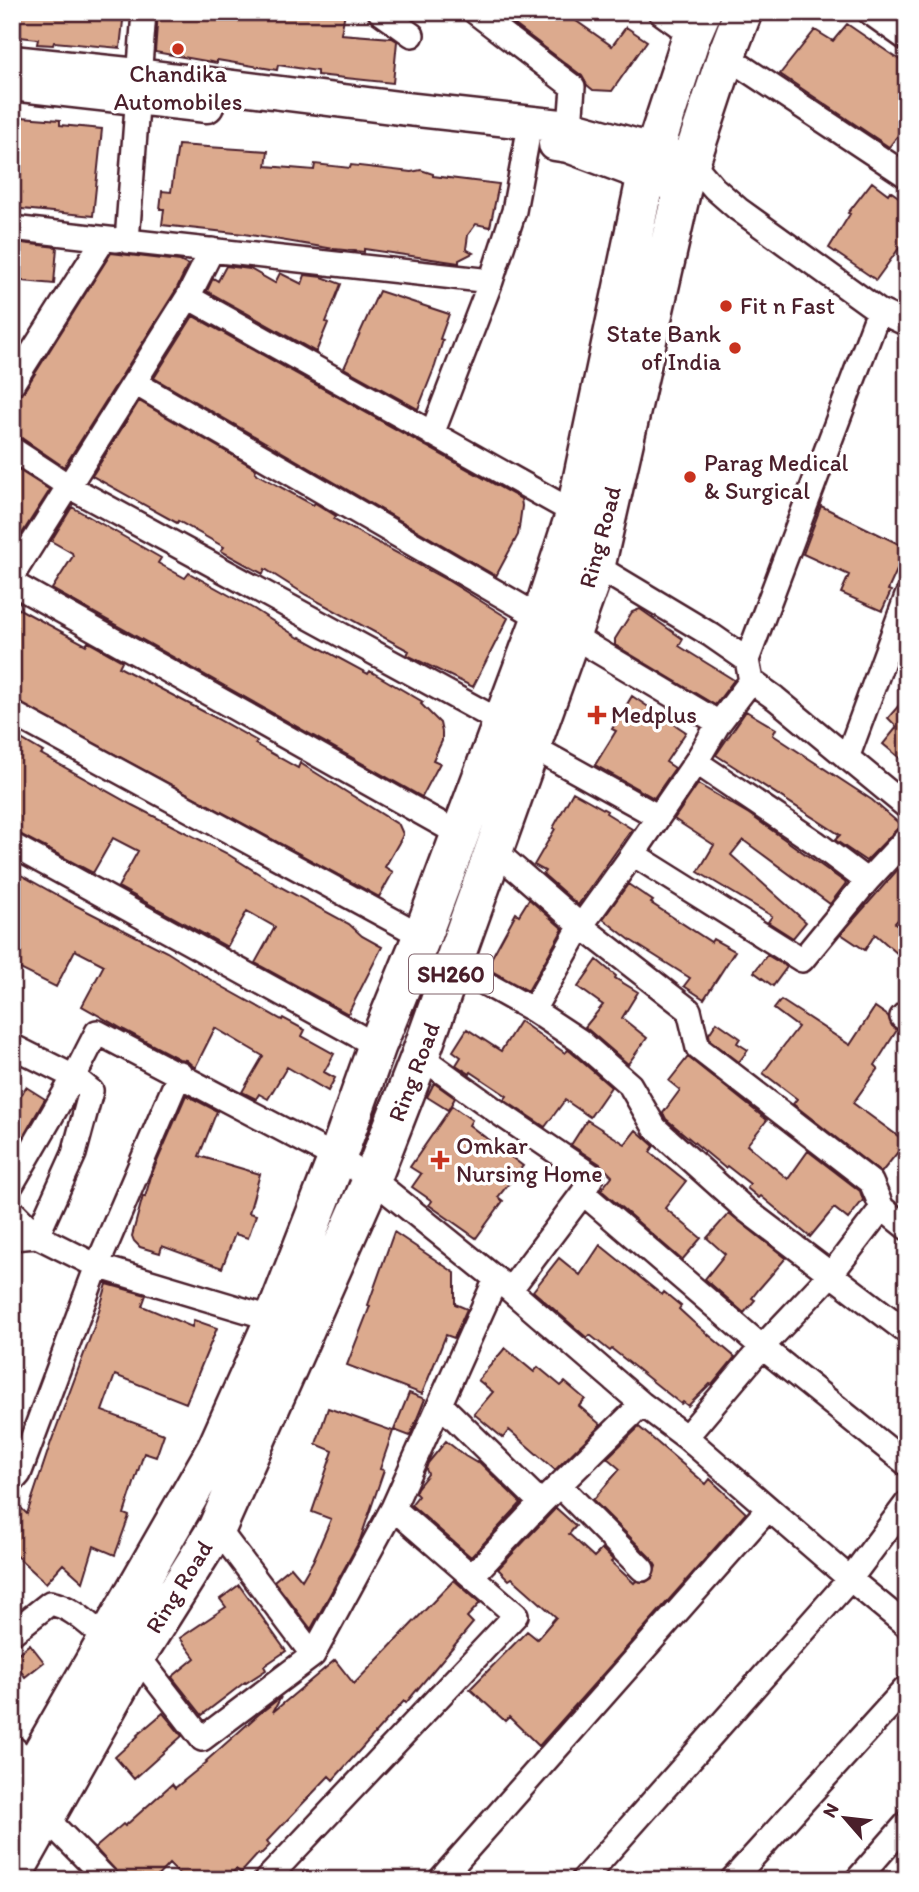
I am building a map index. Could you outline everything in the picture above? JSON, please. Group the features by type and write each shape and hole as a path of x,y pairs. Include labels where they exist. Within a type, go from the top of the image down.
{"highway":[{"name":"Ring Road","path":"12,1877 47,1818 122,1648 274,1319 503,723 556,626 596,566 726,56 743,12"},
{"name":"Ring Road","path":"12,1805 24,1757 122,1648 217,1528 372,1179 420,1056 531,746 556,626 575,513 651,164 697,24"}],"main road":[{"path":"12,62 137,86 568,146 651,164"},
{"path":"12,85 137,86 393,107 570,127 651,164 695,179"}],"street":[{"path":"127,241 144,12"},
{"path":"380,12 412,35"},
{"path":"475,12 573,87 570,127"},
{"path":"660,12 697,24"},
{"path":"869,12 907,38"},
{"path":"726,56 907,176"},
{"path":"432,434 491,281 514,211 527,141"},
{"path":"695,179 879,311 907,324"},
{"path":"12,228 491,281"},
{"path":"12,384 104,239"},
{"path":"12,576 188,297 212,250"},
{"path":"188,297 575,513"},
{"path":"533,1010 581,926 696,762 749,671 879,311"},
{"path":"135,383 719,723"},
{"path":"12,449 70,487 503,723"},
{"path":"596,566 711,635 775,698 907,807"},
{"path":"12,583 459,834"},
{"path":"847,758 898,648 907,596"},
{"path":"12,713 422,936"},
{"path":"531,746 657,816"},
{"path":"696,762 815,842 867,881"},
{"path":"633,855 802,961 867,881 907,838"},
{"path":"12,845 377,1046"},
{"path":"495,851 581,926 690,1010 698,1048 871,1182 882,1208 907,1228"},
{"path":"454,966 533,1010 580,1041 630,1085 655,1128 745,1209 907,1332"},
{"path":"12,1184 97,1032 180,1073 372,1179 503,1285 642,1404 686,1437 907,1626"},
{"path":"12,1045 74,1077 91,1091 75,1154 37,1236"},
{"path":"12,1633 50,1603 61,1605 122,1648 202,1739 313,1656 393,1508 440,1404 503,1285 583,1193 592,1175 420,1056"},
{"path":"12,1482 19,1474 97,1266 180,1073"},
{"path":"583,1193 762,1347 907,1464"},
{"path":"686,1437 762,1347 832,1273 882,1208"},
{"path":"12,1211 37,1236 97,1266 274,1319"},
{"path":"12,1238 37,1236"},
{"path":"440,1404 541,1503"},
{"path":"473,1575 541,1503 642,1404"},
{"path":"560,1486 642,1569"},
{"path":"583,1880 850,1579 907,1503"},
{"path":"266,1880 516,1615 393,1508"},
{"path":"440,1880 768,1509"},
{"path":"217,1528 313,1656"},
{"path":"732,1880 907,1687"},
{"path":"47,1818 107,1880"},
{"path":"857,1880 907,1823"}],"building":[{"path":"12,12 124,12 120,48 54,42 53,45 37,44 38,39 12,36"},
{"path":"158,12 345,12 341,34 392,38 397,41 393,83 317,75 317,71 278,65 277,70 155,52"},
{"path":"498,12 576,12 572,18 612,46 626,27 647,41 612,91 593,90 582,76"},
{"path":"847,24 907,65 907,124 889,147 780,74 815,30 833,41"},
{"path":"21,117 60,120 60,125 102,129 93,216 12,208 12,120 21,121"},
{"path":"178,145 268,151 266,166 314,170 315,164 411,172 421,170 433,176 499,184 490,227 476,224 468,235 466,249 473,253 459,260 459,263 364,249 364,252 334,249 244,234 162,225 162,191 171,192"},
{"path":"872,182 907,203 907,252 900,247 876,280 829,248 850,214 848,213"},
{"path":"12,242 57,247 54,284 12,280"},
{"path":"111,253 180,261 188,265 176,290 64,467 20,437 12,435 12,399 24,391"},
{"path":"226,266 250,269 275,283 280,273 302,284 305,275 322,277 341,284 316,352 207,291 213,278 218,281"},
{"path":"379,291 449,314 440,339 443,340 435,366 418,409 344,368"},
{"path":"193,316 521,499 518,535 496,576 154,378"},
{"path":"139,401 256,469 255,473 313,505 315,503 336,516 334,519 447,580 508,618 473,687 407,655 409,651 306,595 265,569 263,574 221,551 224,547 92,476"},
{"path":"12,466 50,490 12,549"},
{"path":"821,506 907,548 888,590 891,591 882,611 841,593 849,575 803,554"},
{"path":"72,507 161,558 158,563 185,578 189,573 299,638 368,674 370,671 423,702 421,704 440,723 442,741 433,760 440,763 422,797 52,589 73,556 51,541"},
{"path":"12,605 122,661 119,667 257,741 255,744 298,768 300,763 399,825 403,834 385,867 393,872 379,897 12,699"},
{"path":"640,609 683,639 679,646 734,680 715,705 615,645 615,639 632,612"},
{"path":"632,696 686,732 666,762 675,768 654,798 595,765 616,731 612,729"},
{"path":"907,696 907,764 883,744 897,727 888,718"},
{"path":"746,711 776,729 773,735 872,800 901,825 866,861 835,840 840,835 716,755"},
{"path":"12,736 132,805 226,853 275,884 349,924 362,936 382,947 348,1014 255,963 275,927 247,911 227,947 118,887 138,851 113,838 93,873 12,830"},
{"path":"698,784 749,814 846,883 830,904 743,840 731,855 806,922 793,938 768,922 772,916 698,872 714,845 674,819"},
{"path":"573,792 632,829 578,905 543,874 545,871 534,865"},
{"path":"907,859 907,910 895,923 907,934 907,962 875,934 865,950 841,934"},
{"path":"12,870 167,952 214,982 305,1030 302,1036 334,1054 324,1072 335,1078 328,1091 287,1067 268,1099 259,1094 256,1099 242,1092 263,1056 215,1028 195,1068 186,1060 179,1059 124,1030 82,1006 104,965 75,950 56,987 12,965"},
{"path":"628,884 653,901 651,903 711,942 713,939 735,951 704,999 684,986 690,978 630,940 603,919"},
{"path":"529,899 563,929 528,991 486,968 516,913 519,915"},
{"path":"767,955 787,967 773,986 754,972"},
{"path":"597,960 616,976 615,978 638,992 622,1018 647,1038 628,1064 585,1027 603,1005 578,987"},
{"path":"781,1000 850,1045 875,1007 888,1016 897,1030 875,1065 878,1068 853,1103 906,1142 881,1173 793,1104 797,1099 763,1073 798,1027 774,1009"},
{"path":"520,1021 565,1053 568,1050 571,1052 611,1087 590,1117 565,1100 545,1127 504,1100 507,1096 456,1065 461,1057 453,1051 467,1029 501,1051"},
{"path":"717,1022 740,1038 737,1043 748,1050 739,1062 710,1040 709,1034"},
{"path":"688,1057 767,1120 747,1145 788,1179 808,1151 860,1191 863,1200 848,1219 834,1208 810,1237 761,1196 759,1198 747,1188 750,1184 727,1166 725,1168 666,1119 663,1113 680,1090 669,1081"},
{"path":"434,1083 455,1098 448,1110 427,1097"},
{"path":"26,1087 45,1099 12,1156 12,1110"},
{"path":"186,1095 217,1111 199,1156 260,1174 249,1213 256,1215 248,1238 235,1234 222,1268 162,1246 160,1253 140,1247 132,1236 143,1196 145,1197 152,1173"},
{"path":"452,1106 472,1120 469,1125 523,1166 498,1197 503,1201 476,1238 429,1205 432,1201 412,1187 421,1174 410,1167"},
{"path":"587,1120 625,1144 636,1130 654,1146 650,1152 686,1181 665,1208 701,1238 682,1260 601,1190 612,1176 600,1164 571,1145"},
{"path":"729,1213 786,1258 752,1298 755,1300 744,1313 705,1279 725,1254 707,1238"},
{"path":"394,1232 455,1273 455,1304 467,1309 454,1338 446,1335 422,1394 347,1365"},
{"path":"600,1245 662,1295 664,1292 681,1306 679,1309 735,1357 712,1385 688,1406 683,1402 681,1404 612,1349 610,1351 590,1335 587,1338 533,1291 559,1258 580,1275"},
{"path":"107,1284 146,1295 142,1306 192,1327 194,1320 217,1328 186,1403 115,1375 102,1411 164,1434 156,1457 144,1453 124,1514 129,1516 115,1555 94,1546 83,1582 63,1564 46,1583 12,1552 12,1499 27,1514"},
{"path":"505,1348 534,1372 538,1367 561,1386 565,1382 585,1399 579,1406 601,1425 555,1470 509,1430 503,1438 474,1414 493,1392 478,1380"},
{"path":"409,1393 425,1399 410,1436 394,1430"},
{"path":"328,1408 393,1431 380,1469 384,1470 360,1540 311,1629 274,1581 291,1567 302,1580 331,1519 312,1512 333,1451 316,1444"},
{"path":"639,1427 706,1484 710,1479 746,1513 539,1746 509,1717 505,1721 470,1689 527,1631 537,1639 556,1617 498,1569 556,1508 576,1526 569,1534 594,1557 602,1549 613,1560 611,1562 634,1583 646,1582 652,1578 656,1566 652,1559 593,1500 620,1469 607,1458"},
{"path":"446,1441 465,1456 477,1463 478,1461 521,1503 471,1557 411,1505 418,1496 415,1493 417,1488 428,1474 428,1463"},
{"path":"454,1580 480,1603 467,1617 473,1623 406,1703 404,1701 333,1780 329,1776 267,1841 270,1845 241,1873 236,1869 225,1880 185,1880 169,1864 154,1880 124,1880 95,1848 123,1824 125,1826 172,1784 175,1788 207,1762 259,1714 281,1697 273,1712 335,1660 354,1684"},
{"path":"239,1585 286,1651 264,1666 266,1670 245,1682 202,1715 172,1677 195,1658 180,1638 226,1607 220,1599"},
{"path":"30,1644 44,1662 25,1677 12,1658"},
{"path":"163,1713 182,1736 134,1779 115,1757"}],"place":[{"name":"Chandika Automobiles","path":"178,49"},
{"name":"Fit n Fast","path":"726,306"},
{"name":"State Bank of India","path":"735,348"},
{"name":"Parag Medical & Surgical","path":"690,477"},
{"name":"Medplus","path":"597,715"},
{"name":"Omkar Nursing Home","path":"440,1160"}]}
